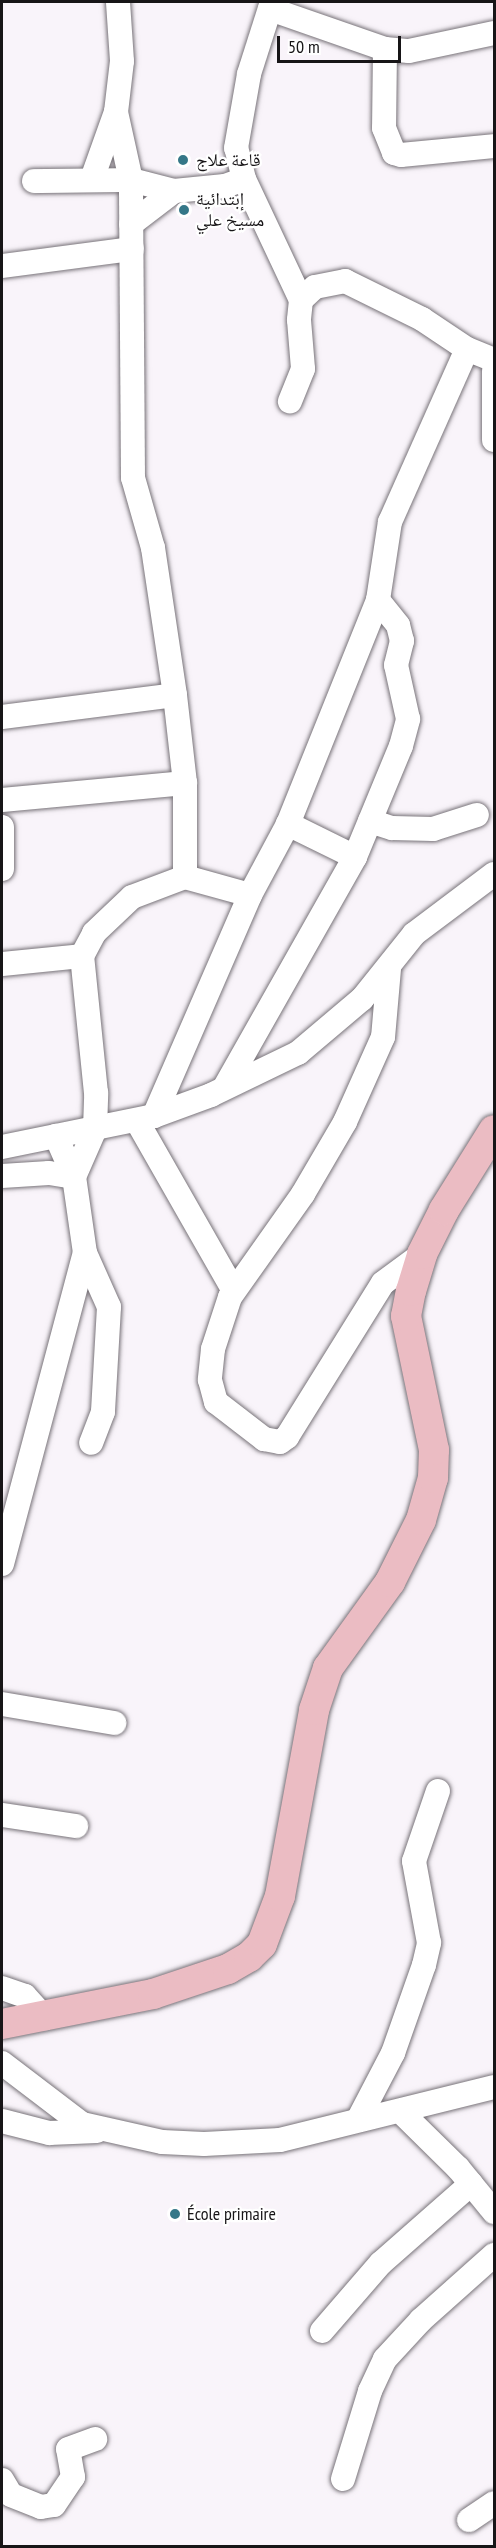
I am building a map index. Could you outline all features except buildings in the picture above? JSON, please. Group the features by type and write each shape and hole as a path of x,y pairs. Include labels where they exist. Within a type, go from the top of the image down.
{"main road":[{"path":"2,2024 45,2018 153,1994 218,1973 249,1957 266,1935 280,1896 321,1686 328,1668 390,1582 422,1520 433,1478 429,1418 406,1316 422,1254 444,1210 495,1130"}],"street":[{"path":"92,179 116,112 122,61 118,2"},
{"path":"290,402 303,369 301,300 244,179 236,147 249,74 271,5 386,49 409,51 495,33"},
{"path":"386,49 384,128 394,153 401,155 495,146"},
{"path":"116,112 131,180 133,478 153,548 175,695 185,783 185,877"},
{"path":"34,181 131,180 174,191 225,186 244,179"},
{"path":"132,224 174,191"},
{"path":"2,266 132,249"},
{"path":"301,300 315,287 345,281 422,319 467,349 495,360"},
{"path":"145,1118 250,895 288,824 378,600 390,522 467,349"},
{"path":"495,371 495,440"},
{"path":"226,1085 355,857 401,746 408,719 396,665 402,641 398,625 378,600"},
{"path":"2,717 175,695"},
{"path":"2,800 185,783"},
{"path":"370,821 392,828 433,829 477,815"},
{"path":"288,824 355,857"},
{"path":"2,827 2,869"},
{"path":"2,1147 145,1118 298,1053 338,1021 389,969 414,934 495,874"},
{"path":"74,1177 95,1129 96,1093 82,956 94,933 132,897 185,877 250,895"},
{"path":"2,964 82,956"},
{"path":"389,969 383,1037 349,1112 303,1194 233,1289 213,1349 210,1380 216,1402 253,1433 279,1442 291,1433 383,1283 422,1254"},
{"path":"145,1118 233,1289"},
{"path":"56,1136 74,1177 85,1253 109,1307 103,1412 91,1443"},
{"path":"2,1176 49,1173 74,1177"},
{"path":"2,1564 10,1486 85,1253"},
{"path":"2,1704 114,1724"},
{"path":"358,2120 393,2053 424,1965 429,1943 414,1861 438,1791"},
{"path":"2,1815 76,1826"},
{"path":"2,1988 25,1996 45,2018"},
{"path":"2,2063 72,2119 105,2130 162,2142 251,2144 401,2112 495,2087"},
{"path":"401,2112 495,2212"},
{"path":"2,2121 68,2135 105,2130"},
{"path":"322,2331 381,2263 471,2184"},
{"path":"343,2479 369,2391 385,2359 413,2327 495,2255"},
{"path":"2,2481 11,2495 41,2507 54,2505 72,2477 68,2449 95,2439"},
{"path":"469,2520 495,2503"}],"place":[{"name":"قاعة علاج","path":"183,160"},
{"name":"إبتدائية مسيخ علي","path":"184,210"},
{"name":"École primaire","path":"175,2214"}]}
